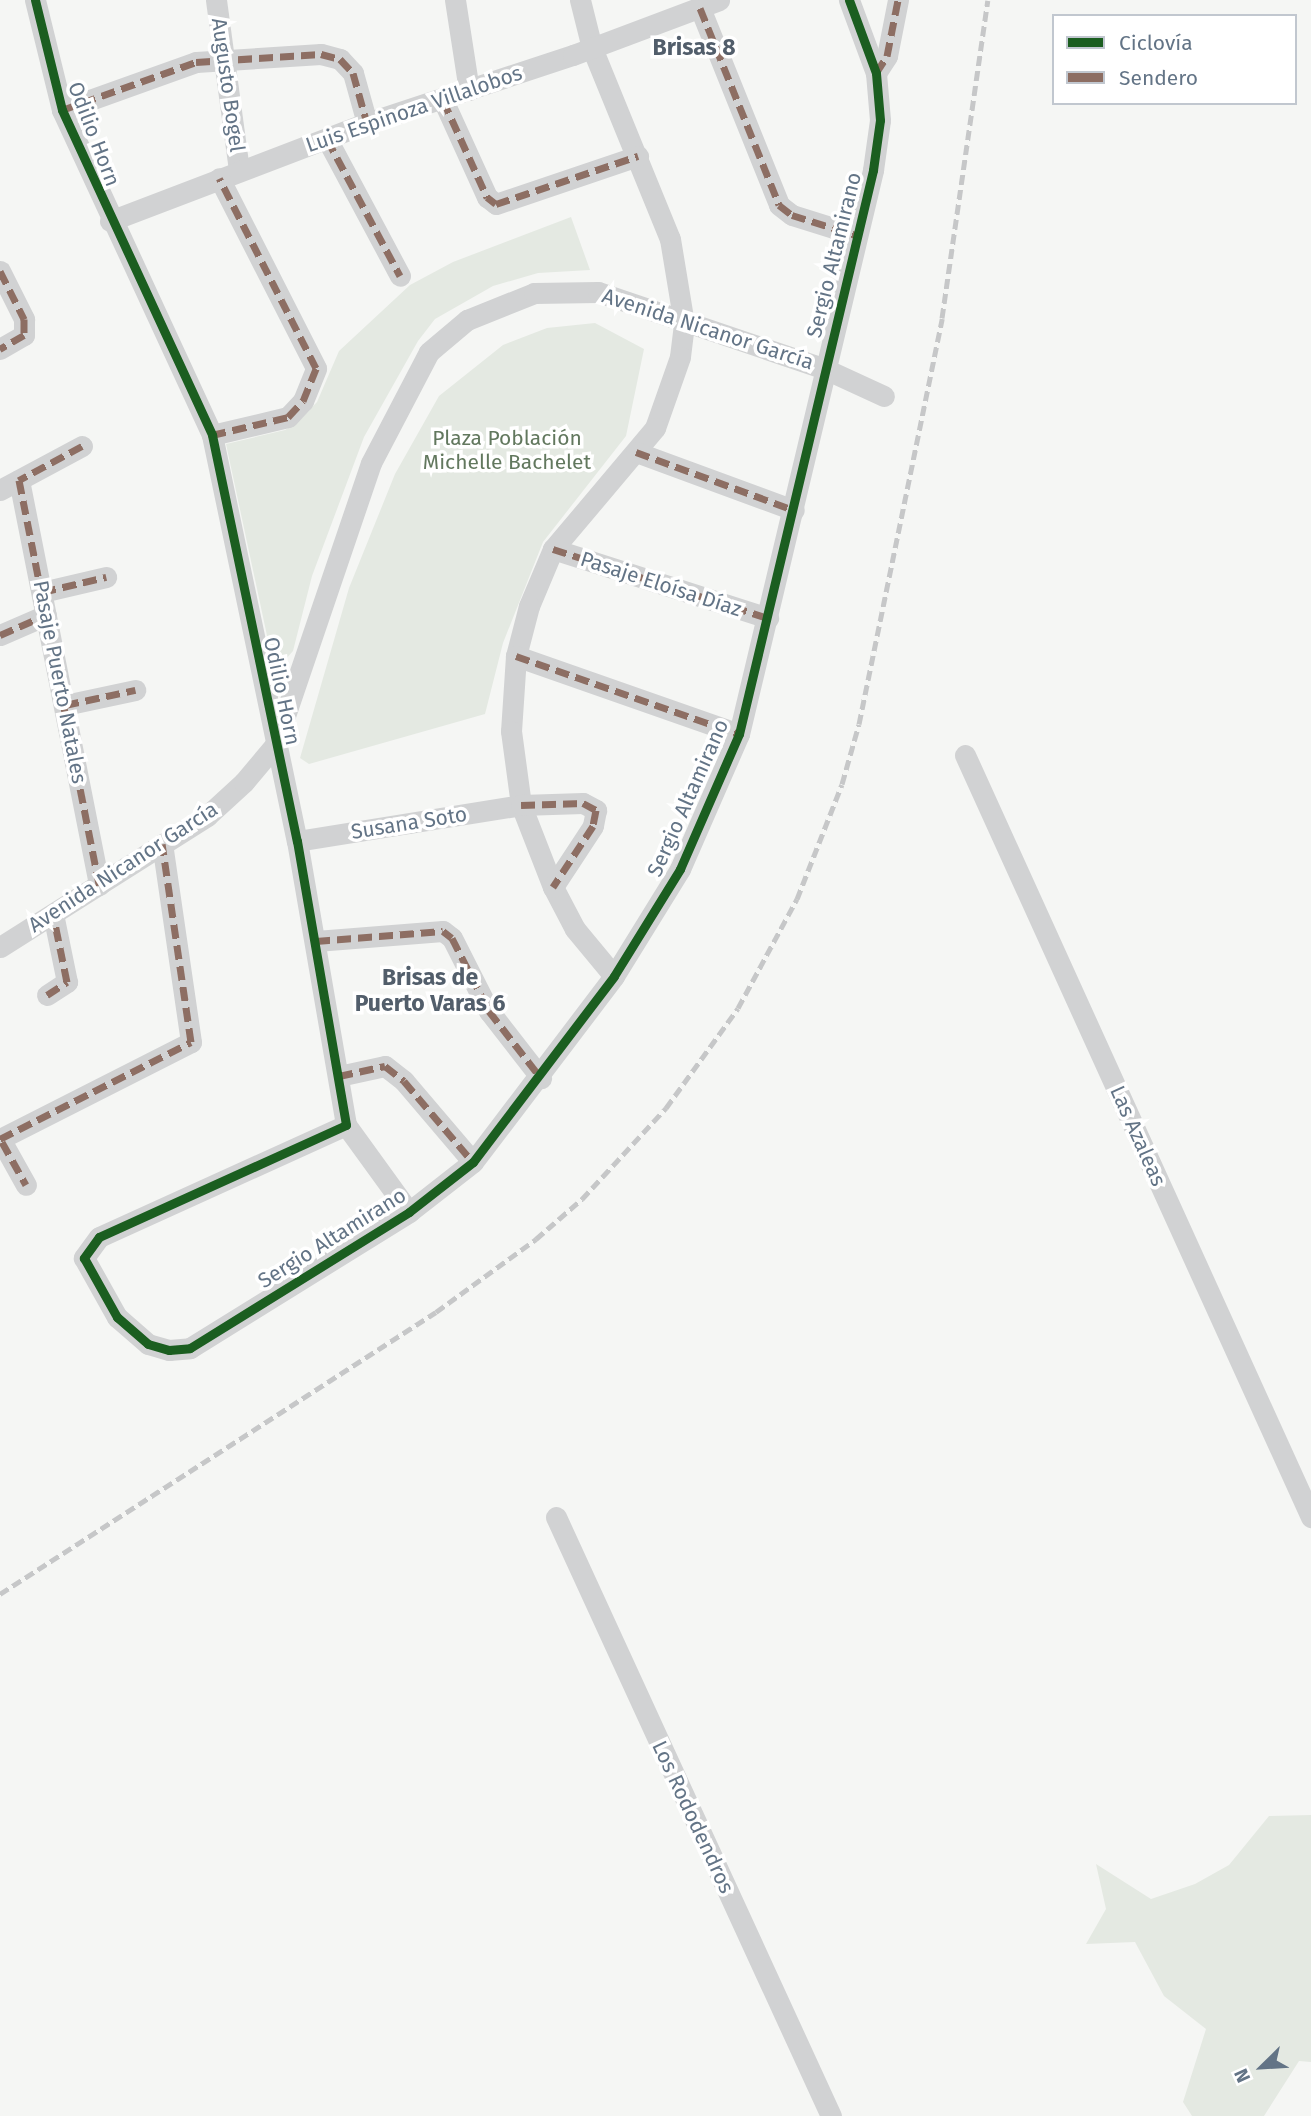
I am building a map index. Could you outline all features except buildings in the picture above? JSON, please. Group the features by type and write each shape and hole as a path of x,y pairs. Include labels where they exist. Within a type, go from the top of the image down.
{"street":[{"name":"Odilio Horn","path":"35,0 62,110 110,221 212,435 297,841 346,1125"},
{"name":"Augusto Bogel","path":"216,0 227,61 239,170"},
{"path":"455,0 469,90"},
{"path":"580,0 592,48 670,239 684,324 668,398 655,428 553,549 529,606 516,656 511,731 521,805 553,887 575,929 614,976"},
{"name":"Sergio Altamirano","path":"346,1125 99,1237 84,1258 117,1317 148,1344 169,1350 190,1348 409,1212 473,1162 541,1078 614,976 680,869 739,734 794,510 823,368 873,170 880,120 876,73 849,0"},
{"path":"876,73 887,56 898,0"},
{"path":"710,4 779,205 792,215 856,234"},
{"name":"Luis Espinoza Villalobos","path":"110,221 368,123 443,100 710,4"},
{"path":"62,110 196,62 321,54 340,59 353,73 368,123"},
{"path":"443,100 487,197 496,204 638,156"},
{"path":"327,139 400,276"},
{"path":"212,435 288,416 303,401 316,368 219,178"},
{"path":"0,271 24,319 24,335 0,349"},
{"name":"Avenida Nicanor García","path":"0,947 162,844 227,799 275,745 371,463 429,352 447,335 488,308 555,290 619,296 684,324 823,368 884,396"},
{"path":"0,490 82,446"},
{"path":"636,453 794,510"},
{"name":"Pasaje Puerto Natales","path":"19,480 99,884"},
{"name":"Pasaje Eloísa Díaz","path":"553,549 768,618"},
{"path":"42,592 106,577"},
{"path":"0,635 46,615"},
{"path":"516,656 739,734"},
{"path":"260,673 281,680 300,669"},
{"path":"65,705 135,690"},
{"name":"Las Azaleas","path":"965,755 1311,1517"},
{"name":"Susana Soto","path":"297,841 521,805 583,803 596,810 593,826 553,887"},
{"path":"26,1185 1,1141 191,1042 162,844"},
{"path":"47,995 67,982 53,914"},
{"path":"316,941 443,931 452,938 489,1011 541,1078"},
{"path":"339,1076 384,1066 404,1081 473,1162"},
{"path":"346,1125 409,1212"},
{"name":"Los Rododendros","path":"556,1517 831,2116"}],"green space":[{"name":"Plaza Población Michelle Bachelet","path":"571,217 590,270 538,273 493,286 435,319 418,341 364,437 312,576 293,651 285,660 272,659 226,444 285,430 298,422 317,402 339,351 410,285 453,262"},
{"name":"Plaza Población Michelle Bachelet","path":"595,323 644,349 626,436 543,542 503,643 485,714 309,764 300,758 349,588 395,474 439,396 503,345 547,328"},
{"path":"1311,1815 1311,2062 1299,2061 1264,2116 1192,2116 1183,2102 1206,2029 1164,1996 1135,1942 1086,1944 1106,1909 1096,1864 1151,1899 1195,1884 1229,1865 1269,1816"}],"railway":[{"path":"0,1594 436,1312 536,1239 582,1199 666,1108 738,1008 797,899 842,784 859,724 942,318 988,0"}],"marked path":[{"path":"876,73 887,56 898,0"},
{"path":"700,8 779,205 792,215 856,235"},
{"path":"62,110 196,62 321,54 340,59 353,73 367,123"},
{"path":"443,100 487,197 496,204 638,156"},
{"path":"327,139 400,276"},
{"path":"212,435 288,417 303,401 316,368 219,178"},
{"path":"0,271 24,319 24,335 0,349"},
{"path":"82,446 19,480 99,885"},
{"path":"636,452 794,510"},
{"path":"553,549 768,618"},
{"path":"42,592 106,577"},
{"path":"0,635 46,615"},
{"path":"516,656 739,734"},
{"path":"65,705 135,690"},
{"path":"521,805 583,803 596,810 593,826 553,887"},
{"path":"0,1139 191,1042 162,844"},
{"path":"47,995 67,982 53,914"},
{"path":"316,941 443,931 452,938 489,1011 541,1078"},
{"path":"339,1076 385,1066 404,1081 473,1162"},
{"path":"2,1142 26,1185"}],"cycle path":[{"path":"35,0 62,110 212,435 297,841 346,1125 99,1237 84,1258 117,1317 148,1344 169,1350 190,1348 409,1212 473,1162 614,976 680,869 739,734 873,170 880,120 876,73 849,0"}],"district":[{"name":"Brisas 8","path":"694,47"},
{"name":"Brisas de Puerto Varas 6","path":"430,990"}]}
